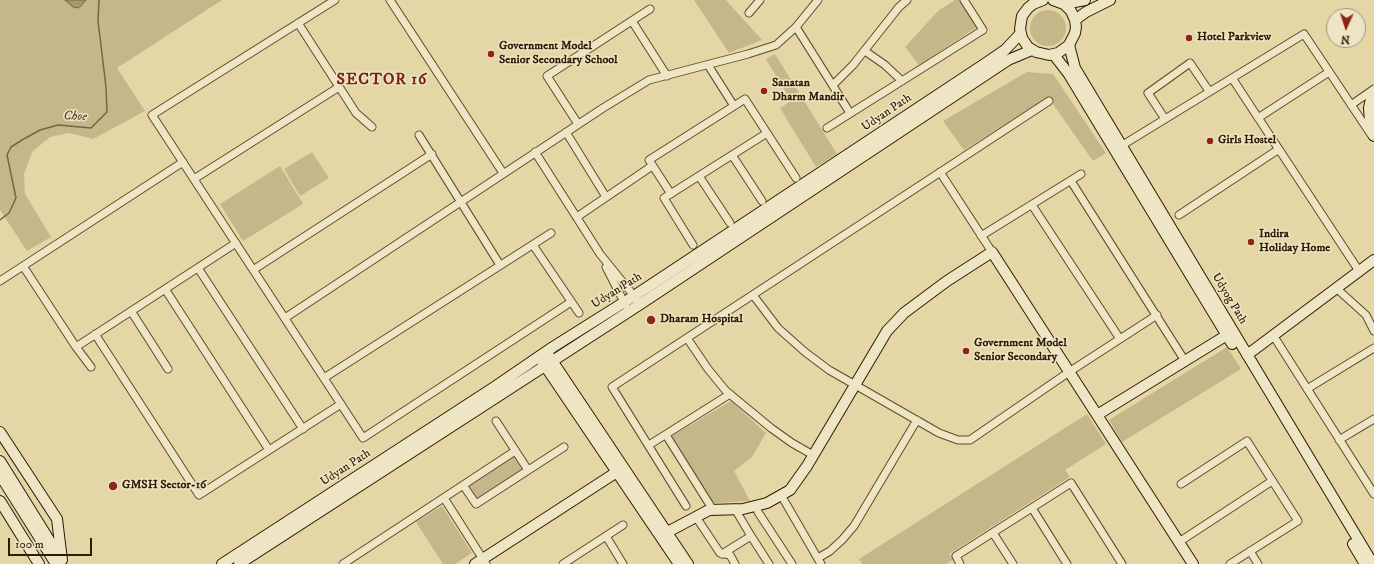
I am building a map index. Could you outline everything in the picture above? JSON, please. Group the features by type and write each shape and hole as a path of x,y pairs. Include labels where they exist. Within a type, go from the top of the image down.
{"main road":[{"path":"1022,0 1024,4 1024,12 1020,25 1025,43 1032,50 1044,55 1054,55 1069,45 1075,33 1075,20 1071,11 1064,4 1053,0"},
{"path":"1024,12 1033,4 1043,0"},
{"path":"1064,4 1084,0"},
{"path":"1075,20 1086,12 1110,0"},
{"name":"Udyan Path","path":"637,301 1005,50 1021,33"},
{"name":"Udyog Path","path":"1069,45 1075,68 1373,564"},
{"name":"Udyan Path","path":"222,564 496,386 542,354 637,301 1008,60 1032,50"},
{"name":"Udyog Path","path":"1054,55 1068,73 1346,530 1365,564"},
{"path":"1374,94 1371,98 1369,108 1370,122 1374,138"},
{"path":"664,535 709,510 743,509 756,506 767,503 790,490 813,455 887,331 904,313 947,281 992,252 1193,564"},
{"path":"1247,354 1374,260"},
{"name":"Udyan Path","path":"239,564 549,363 627,307"},
{"path":"1097,415 1227,335"},
{"path":"542,354 664,535 688,564"},
{"path":"559,378 562,354"},
{"path":"536,371 559,378"},
{"path":"0,432 57,519 61,563"},
{"path":"0,461 61,563"},
{"path":"482,562 620,470"},
{"path":"0,475 61,563"},
{"path":"0,501 37,561 52,564"},
{"path":"664,535 679,564"}],"street":[{"path":"335,0 152,115 363,438 571,302"},
{"path":"390,0 502,173"},
{"path":"749,13 760,0"},
{"path":"285,318 502,173 649,80 748,54 776,45 796,27 818,0"},
{"path":"832,85 853,65 899,7 907,0"},
{"path":"827,128 983,30 964,0"},
{"path":"578,124 547,76 650,9"},
{"path":"632,21 667,76"},
{"path":"298,23 356,113 372,127"},
{"path":"796,27 850,113"},
{"path":"1121,146 1304,34 1374,138"},
{"path":"864,51 885,65 902,81"},
{"path":"1164,119 1148,94 1190,64 1210,91"},
{"path":"708,65 734,106"},
{"path":"1258,118 1329,72"},
{"path":"1232,78 1359,271"},
{"path":"194,179 339,87"},
{"path":"1351,105 1374,89"},
{"path":"671,194 648,160 745,99 796,178"},
{"path":"686,506 612,387 1049,101"},
{"path":"566,132 606,197"},
{"path":"693,244 664,198 767,133"},
{"path":"419,135 500,265"},
{"path":"1179,215 1279,149"},
{"path":"535,152 600,254 627,307"},
{"path":"253,270 432,154"},
{"path":"732,155 762,201"},
{"path":"0,281 183,162"},
{"path":"577,217 652,166"},
{"path":"940,172 992,252"},
{"path":"982,236 1081,174"},
{"path":"699,176 730,223"},
{"path":"1071,181 1185,361"},
{"path":"1032,205 1120,339"},
{"path":"324,378 551,233"},
{"path":"76,346 236,243"},
{"path":"533,244 578,313"},
{"path":"600,254 637,301"},
{"path":"22,266 91,367"},
{"path":"198,268 303,429"},
{"path":"1336,288 1366,315 1374,331"},
{"path":"165,289 269,450"},
{"path":"753,295 778,328 804,352 829,370 939,433 958,440 970,440 1069,372 1157,316"},
{"path":"131,311 168,369"},
{"path":"95,334 199,495 341,404"},
{"path":"1273,335 1339,440 1373,489"},
{"path":"687,338 708,369 730,394 771,428 813,455"},
{"path":"1307,389 1374,348"},
{"path":"649,445 730,394"},
{"path":"1339,440 1374,419"},
{"path":"781,495 820,563 854,526 917,420"},
{"path":"496,421 528,470"},
{"path":"666,434 713,510"},
{"path":"1182,484 1247,441 1298,521 1230,564"},
{"path":"464,485 476,504 564,447"},
{"path":"344,564 515,451"},
{"path":"1179,542 1272,481"},
{"path":"960,564 956,556 1071,483 1122,564"},
{"path":"444,498 482,562"},
{"path":"756,506 758,512 792,564"},
{"path":"1032,508 1067,564"},
{"path":"735,509 769,564"},
{"path":"696,517 722,554 730,555 735,564"},
{"path":"563,564 623,525"},
{"path":"993,532 1013,564"},
{"path":"606,536 623,564"},
{"path":"722,554 751,536"},
{"path":"1250,552 1258,564"}],"shaded area":[{"path":"0,0 222,0 117,68 145,111 93,139 69,133 50,137 32,152 24,174 25,194 51,237 27,251 0,210"},
{"path":"65,0 86,0 78,8 73,7"},
{"path":"694,0 726,0 762,40 729,53"},
{"path":"955,0 960,0 977,27 919,65 905,47 938,11"},
{"path":"1052,10 1061,15 1065,21 1065,35 1061,41 1052,46 1044,46 1035,41 1031,35 1030,24 1035,15 1041,11"},
{"path":"775,54 837,154 816,167 780,108 791,101 766,59"},
{"path":"1027,72 1053,74 1106,153 1093,161 1048,97 964,150 943,121"},
{"path":"312,152 329,178 300,196 284,169"},
{"path":"280,166 303,204 243,241 220,204"},
{"path":"1227,347 1241,369 1122,442 1109,420"},
{"path":"731,401 766,433 752,457 734,471 750,501 713,503 672,436"},
{"path":"1087,414 1106,444 1065,470 1070,477 949,554 953,560 946,564 862,564 859,559"},
{"path":"514,456 524,470 477,501 468,487"},
{"path":"442,506 472,553 455,564 443,564 416,522"}],"waterway":[{"name":"Choe","path":"0,220 9,213 16,198 7,155 11,147 40,130 58,125 91,128 107,112 106,87 98,21 99,0"}],"place":[{"name":"Hotel Parkview","path":"1189,38"},
{"name":"Government Model Senior Secondary School","path":"491,54"},
{"name":"Sanatan Dharm Mandir","path":"764,91"},
{"name":"Girls Hostel","path":"1210,141"},
{"name":"Indira Holiday Home","path":"1251,242"},
{"name":"Dharam Hospital","path":"651,320"},
{"name":"Government Model Senior Secondary","path":"966,351"},
{"name":"GMSH Sector-16","path":"113,486"}],"district":[{"name":"SECTOR 16","path":"382,81"}]}
